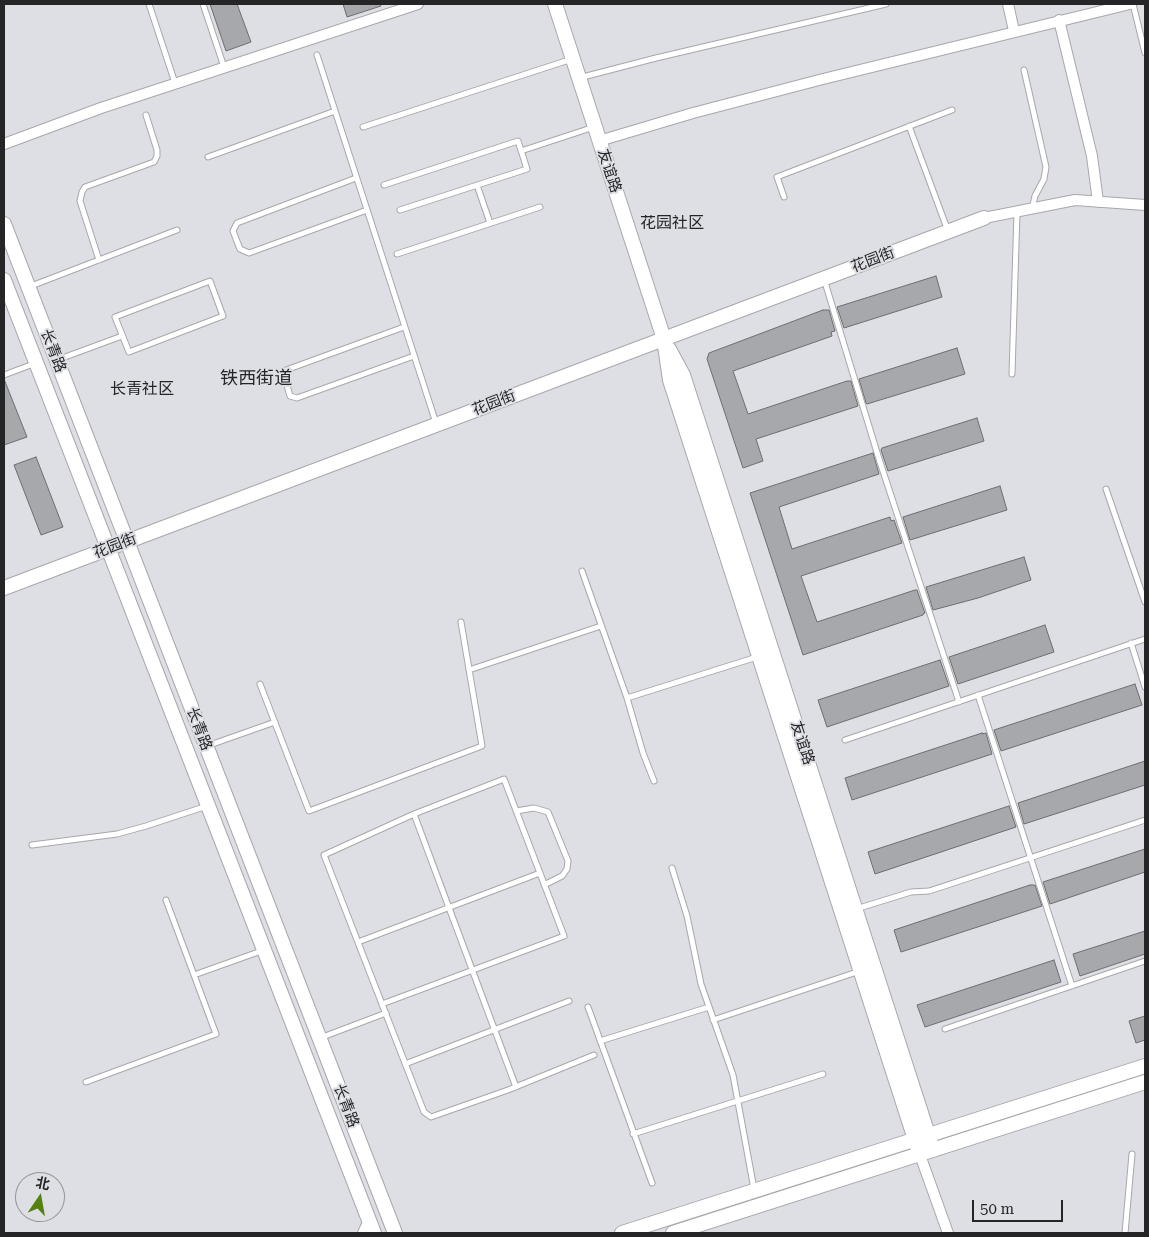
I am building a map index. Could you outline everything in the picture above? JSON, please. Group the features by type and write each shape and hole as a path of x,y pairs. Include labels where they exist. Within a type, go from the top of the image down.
{"street":[{"path":"4,144 100,108 224,66 418,4"},
{"name":"友谊路","path":"555,4 664,339 683,375 856,909 926,1153"},
{"path":"1008,4 1014,31"},
{"path":"599,141 693,113 786,89 1014,31 1132,4"},
{"path":"1059,20 1092,156 1098,202"},
{"path":"984,218 1075,200 1145,205"},
{"name":"花园街","path":"4,588 984,218"},
{"name":"长青路","path":"4,224 396,1233"},
{"name":"长青路","path":"4,282 374,1233"},
{"name":"友谊路","path":"664,339 670,380 861,971 922,1138"},
{"path":"622,1233 1145,1066"},
{"path":"673,1233 1145,1082"},
{"path":"926,1153 948,1233"},
{"path":"363,1233 369,1220"}],"lane":[{"path":"149,4 176,83"},
{"path":"203,4 224,66"},
{"path":"579,78 886,4"},
{"path":"1132,4 1145,53"},
{"path":"317,55 436,425"},
{"path":"363,127 573,59"},
{"path":"1024,70 1046,167 1044,178 1035,196 1032,209"},
{"path":"784,197 776,177 952,110"},
{"path":"208,157 335,111"},
{"path":"99,260 80,201 82,192 85,187 154,162 157,150 146,115"},
{"path":"909,126 948,232"},
{"path":"521,151 595,127"},
{"path":"384,185 518,141 527,169 400,210"},
{"path":"356,178 237,223 233,232 240,249 249,253 366,210"},
{"path":"477,185 490,223"},
{"path":"397,254 540,206"},
{"path":"1012,374 1017,212"},
{"path":"28,287 177,230"},
{"path":"824,279 878,459 958,702"},
{"path":"210,281 223,316 129,352 122,336 115,317 210,281"},
{"path":"404,327 286,370 284,375 290,396 298,398 414,356"},
{"path":"56,361 122,336"},
{"path":"4,375 36,363"},
{"path":"1106,488 1145,602"},
{"path":"582,571 627,698 654,782"},
{"path":"260,684 309,811 482,746 462,622"},
{"path":"469,670 601,626"},
{"path":"845,740 1145,639"},
{"path":"1131,643 1145,687"},
{"path":"627,698 760,656"},
{"path":"978,695 1072,986"},
{"path":"206,747 275,722"},
{"path":"382,1004 564,936 504,779 414,814 324,855 424,1112 430,1116 516,1087 594,1055"},
{"path":"32,845 117,834 208,806"},
{"path":"516,811 534,808 548,812 568,861 567,869 562,876 544,885"},
{"path":"414,814 516,1087"},
{"path":"856,909 911,892 929,891 1145,820"},
{"path":"672,868 687,916 701,984 733,1075 755,1191"},
{"path":"358,942 540,873"},
{"path":"86,1082 216,1034 166,900"},
{"path":"194,976 264,950"},
{"path":"945,1029 1145,961"},
{"path":"714,1020 861,971"},
{"path":"405,1064 569,1001"},
{"path":"588,1007 652,1183"},
{"path":"600,1041 709,1007"},
{"path":"320,1038 386,1013"},
{"path":"633,1134 824,1074"},
{"path":"1125,1233 1132,1154"}],"building":[{"path":"210,4 237,4 251,42 226,51"},
{"path":"343,4 380,4 381,6 347,17"},
{"path":"936,276 942,297 844,328 837,307"},
{"path":"823,310 829,310 835,331 831,332 832,336 733,371 748,414 847,381 851,381 858,406 756,439 763,461 743,468 707,359 709,353"},
{"path":"957,348 965,374 866,403 859,379"},
{"path":"4,379 27,437 4,445"},
{"path":"977,418 984,441 888,471 882,448"},
{"path":"873,453 879,474 779,507 792,549 890,517 891,521 894,520 902,543 801,576 817,622 915,590 917,590 925,613 803,655 750,493"},
{"path":"36,457 63,527 41,535 14,465"},
{"path":"1000,486 1007,510 910,540 903,517"},
{"path":"1024,557 1031,580 978,598 933,610 926,587"},
{"path":"1045,625 1054,652 958,684 949,657"},
{"path":"940,660 949,686 827,727 818,700"},
{"path":"1135,684 1142,705 1001,751 994,730"},
{"path":"986,733 992,754 852,800 845,778"},
{"path":"1145,761 1145,785 1024,824 1018,803"},
{"path":"1009,806 1016,827 875,874 868,852"},
{"path":"1145,849 1145,872 1050,904 1043,882"},
{"path":"1030,885 1035,885 1042,906 901,952 894,930"},
{"path":"1145,931 1145,954 1080,976 1073,954"},
{"path":"1054,960 1061,982 925,1027 917,1005"},
{"path":"1145,1016 1145,1040 1136,1043 1129,1021"}],"district":[{"name":"花园社区","path":"672,223"},
{"name":"铁西街道","path":"256,379"},
{"name":"长青社区","path":"142,389"}]}
